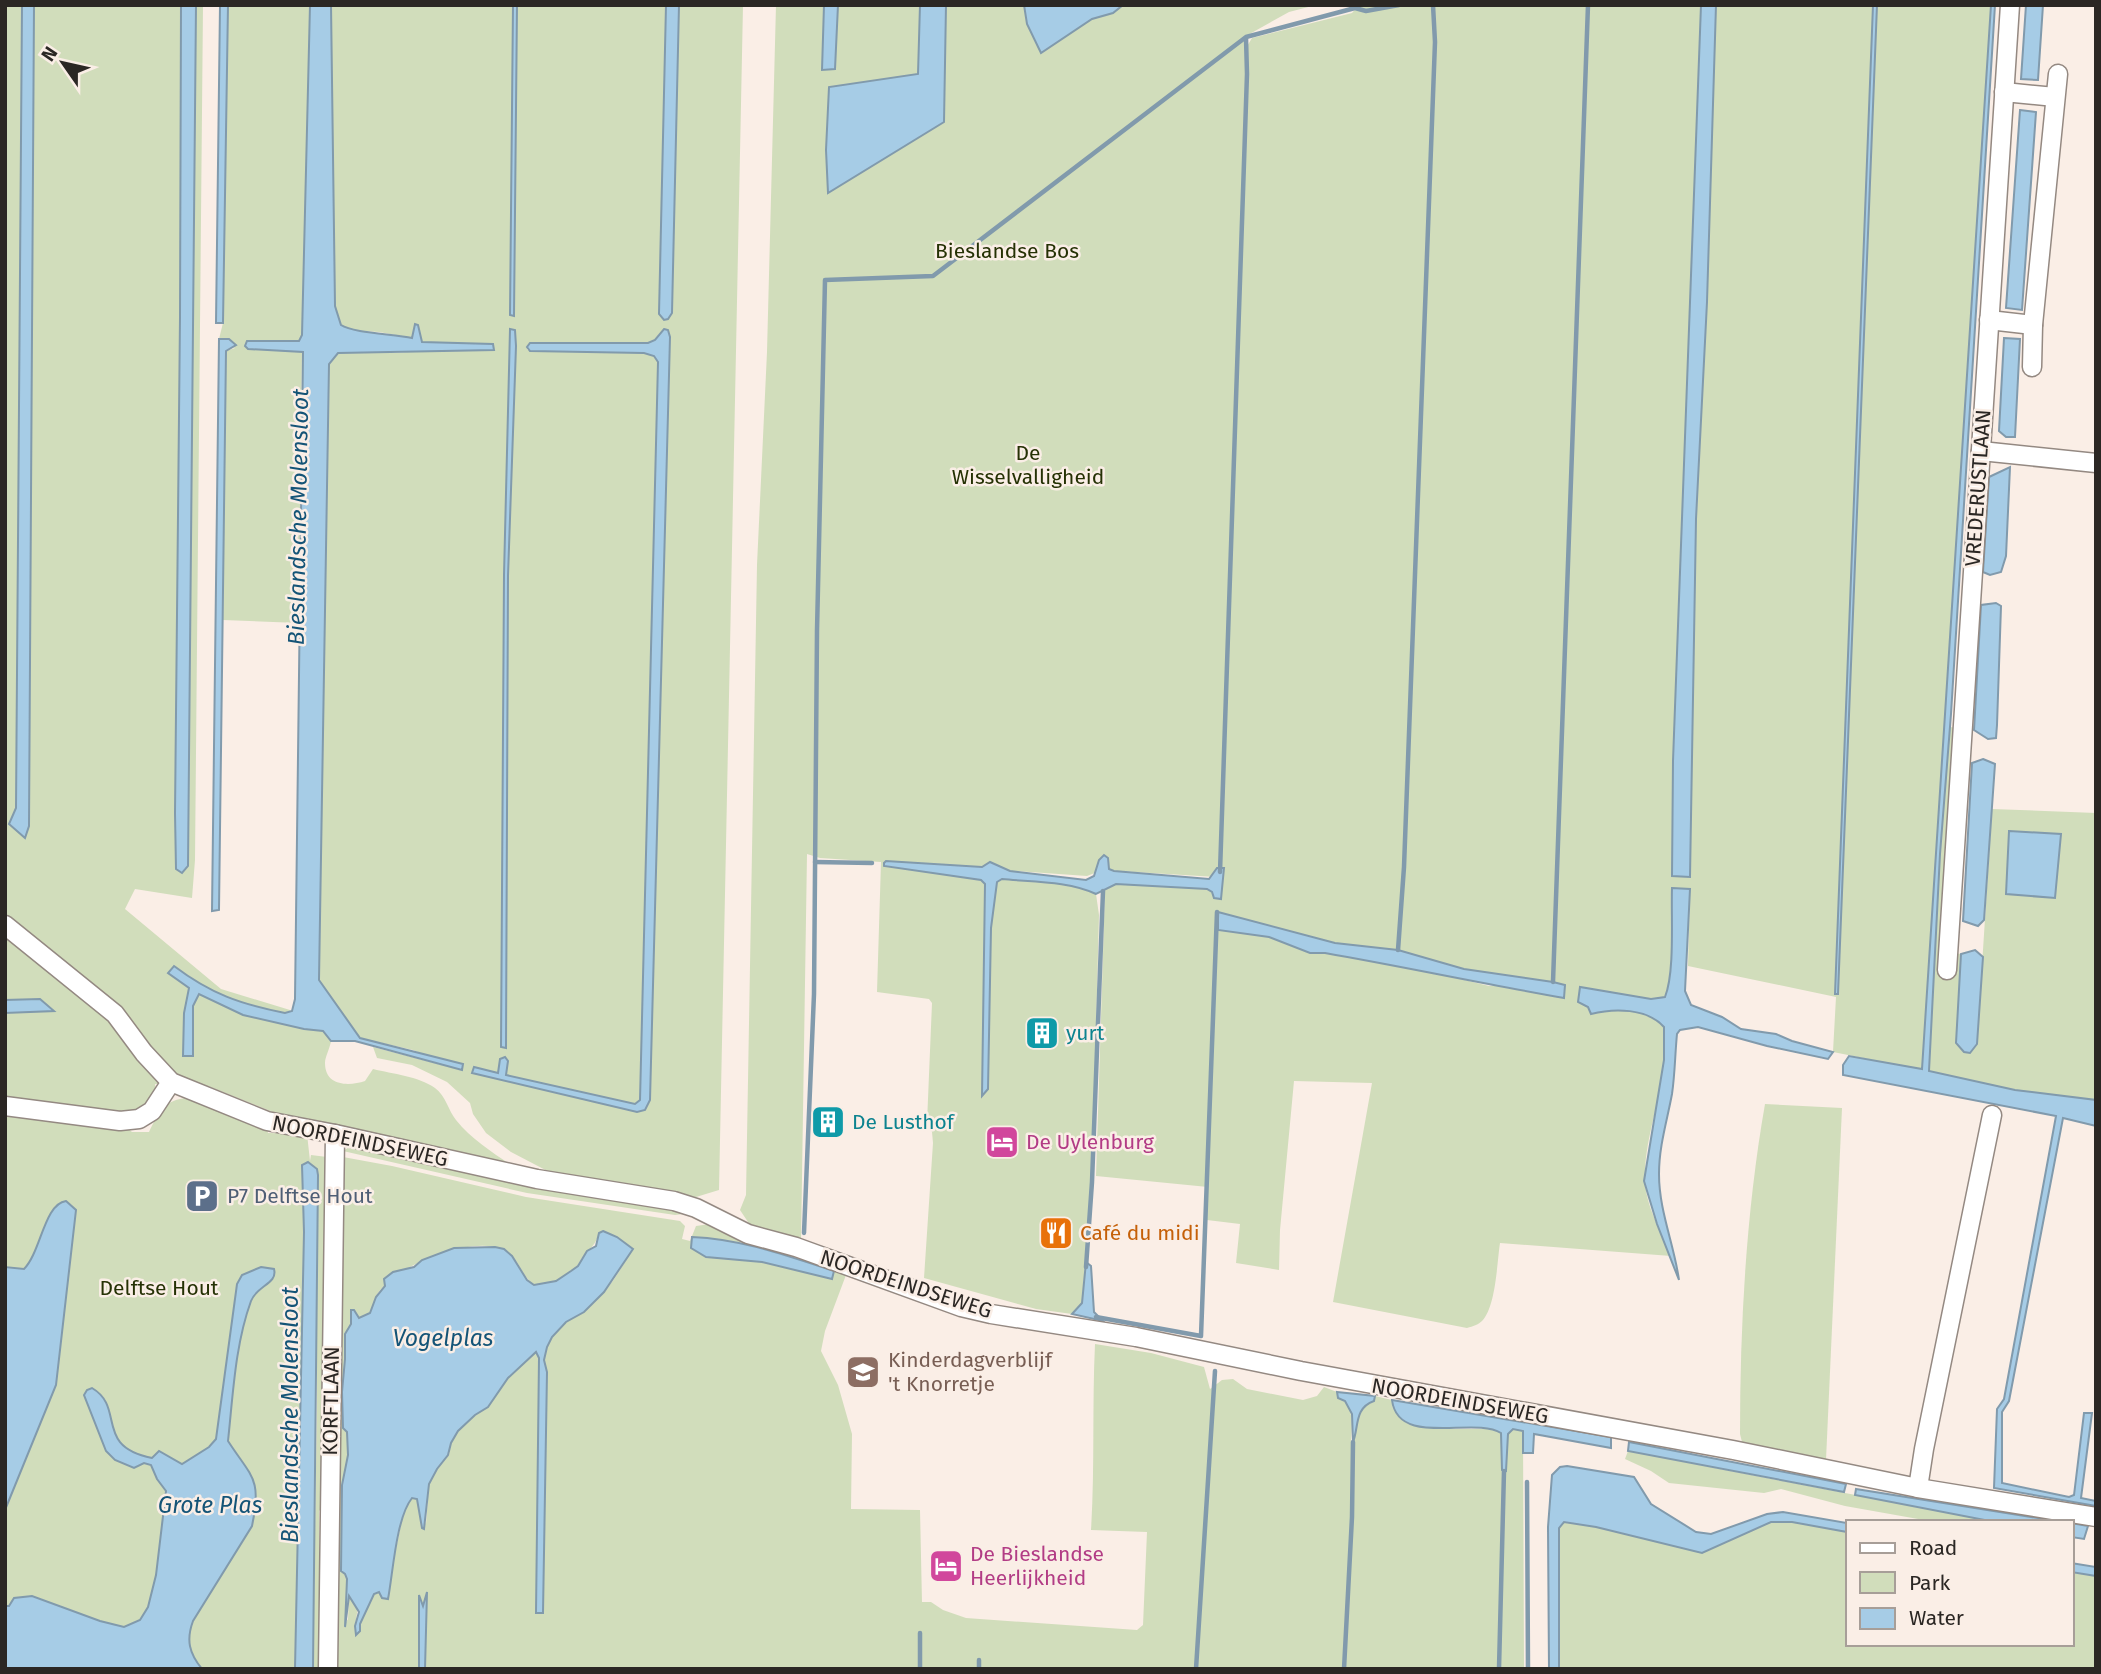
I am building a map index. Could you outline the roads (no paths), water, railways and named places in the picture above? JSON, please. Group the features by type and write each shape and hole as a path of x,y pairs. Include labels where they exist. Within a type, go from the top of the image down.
{"street":[{"name":"VREDERUSTLAAN","path":"1947,970 2010,5"},
{"path":"2032,367 2033,325 2057,74"},
{"path":"2004,92 2056,97"},
{"path":"1989,320 2033,325"},
{"path":"1981,451 2096,464"},
{"path":"5,925 115,1014 144,1053 171,1082 152,1111 139,1119 120,1121 5,1106"},
{"name":"NOORDEINDSEWEG","path":"171,1082 267,1121 537,1179 674,1201 748,1234 796,1247 961,1307 1136,1337 1301,1371 1733,1450 1918,1488 2096,1517"},
{"path":"1918,1488 1992,1115"},
{"name":"KORFTLAAN","path":"328,1669 335,1134"}],"water":[{"path":"22,5 34,5 29,826 25,838 9,824 16,808"},
{"path":"181,5 196,5 188,866 182,873 176,869 175,813"},
{"path":"220,5 228,5 223,323 216,323"},
{"path":"310,5 331,5 335,306 341,325 364,332 412,338 415,324 418,325 422,342 493,344 494,350 338,353 329,364 319,980 360,1038 463,1064 462,1070 355,1041 331,1041 323,1031 243,1015 199,994 193,1006 193,1056 183,1056 184,1013 189,988 168,973 174,966 201,984 240,1002 285,1013 292,1011 295,999 303,352 248,349 245,346 247,341 299,341 302,335"},
{"path":"513,5 517,5 514,316 510,315"},
{"path":"666,5 679,5 672,313 664,320 659,314"},
{"path":"824,5 838,5 835,69 822,70"},
{"path":"920,5 946,5 944,122 828,193 826,150 829,87 918,74"},
{"path":"1024,5 1123,5 1113,13 1092,19 1041,53 1027,24"},
{"path":"1701,5 1716,5 1707,302 1696,519 1690,877 1672,876 1673,761"},
{"path":"1873,5 1877,5 1838,994 1835,994"},
{"path":"1991,5 1995,5 1940,854 1929,1071 2015,1090 2096,1100 2096,1126 2063,1118 2009,1401 2002,1412 2002,1483 2069,1497 2074,1495 2084,1413 2092,1413 2081,1498 2096,1501 2096,1506 1994,1488 1997,1409 2004,1399 2056,1116 1843,1075 1843,1065 1849,1056 1922,1069"},
{"path":"2026,5 2043,5 2038,80 2021,79"},
{"path":"2020,110 2036,112 2022,310 2006,308"},
{"path":"510,329 515,330 516,346 508,576 506,1048 501,1047 504,575"},
{"path":"664,329 668,330 670,337 650,1100 645,1110 637,1112 472,1073 474,1067 498,1073 500,1059 505,1057 508,1061 506,1075 635,1104 640,1100 658,362 654,356 644,353 530,351 527,347 530,343 648,343 655,340"},
{"path":"2004,338 2020,339 2015,437 2006,437 1999,431"},
{"path":"219,339 229,339 236,345 226,351 219,910 212,911"},
{"path":"2010,467 2006,556 2001,572 1990,575 1983,572 1989,477"},
{"path":"1996,603 2001,606 1997,725 1996,738 1988,739 1974,730 1981,605"},
{"path":"1983,759 1995,764 1984,920 1978,926 1963,921 1972,763"},
{"path":"2009,831 2061,834 2055,898 2006,894"},
{"path":"1104,855 1108,858 1109,869 1114,871 1209,879 1217,868 1224,868 1221,899 1214,898 1212,892 1207,889 1116,884 1096,894 1050,883 1002,879 997,882 991,928 988,1089 982,1096 985,884 981,880 884,866 884,863 982,867 990,862 1010,871 1086,880 1094,876 1099,860"},
{"path":"1672,888 1690,889 1685,991 1691,1005 1722,1017 1741,1029 1776,1034 1833,1052 1828,1059 1698,1027 1680,1030 1677,1034 1673,1086 1659,1174 1661,1201 1679,1280 1644,1181 1664,1060 1664,1027 1649,1016 1630,1011 1591,1014 1588,1007 1578,1002 1580,987 1651,999 1665,997 1671,959"},
{"path":"1218,912 1335,943 1398,950 1464,969 1553,982 1565,985 1564,998 1325,953 1310,953 1269,937 1218,930"},
{"path":"1975,950 1983,957 1977,1044 1970,1053 1964,1052 1956,1043 1961,954"},
{"path":"40,999 54,1011 5,1013 5,1000"},
{"path":"308,1162 317,1169 318,1175 313,1669 295,1669 304,1232 302,1165"},
{"path":"66,1201 76,1210 56,1385 5,1510 5,1267 24,1269 35,1252 53,1210"},
{"name":"Vogelplas","path":"603,1231 633,1249 604,1292 584,1312 566,1322 552,1337 544,1360 547,1372 543,1613 536,1613 539,1358 536,1352 508,1378 488,1407 458,1431 448,1455 429,1484 424,1529 417,1499 412,1498 402,1519 388,1599 382,1598 379,1592 374,1594 356,1635 355,1626 359,1612 349,1596 345,1627 347,1579 341,1571 342,1485 348,1455 347,1432 343,1428 342,1392 345,1334 351,1324 351,1310 354,1310 359,1318 370,1313 376,1297 385,1286 384,1279 393,1272 414,1267 422,1260 454,1248 504,1249 512,1256 527,1280 534,1285 556,1281 578,1266 587,1251 596,1246 599,1233"},
{"path":"692,1237 729,1241 782,1254 834,1271 832,1279 762,1262 706,1257 691,1248"},
{"path":"1086,1262 1091,1266 1094,1312 1103,1321 1072,1314 1082,1303"},
{"name":"Grote Plas","path":"261,1267 274,1269 274,1274 251,1301 241,1335 228,1441 253,1479 255,1510 252,1526 193,1621 190,1646 202,1669 5,1669 5,1606 9,1606 14,1598 32,1596 124,1627 140,1620 148,1607 156,1575 166,1491 151,1465 144,1463 134,1468 115,1460 106,1451 84,1395 92,1388 102,1396 116,1436 134,1452 152,1458 159,1451 182,1464 209,1447 216,1439 237,1284 242,1275"},
{"path":"1337,1392 1375,1396 1374,1401 1360,1413 1353,1442 1352,1414 1345,1401 1338,1398"},
{"path":"1392,1400 1611,1437 1611,1448 1534,1434 1533,1453 1523,1453 1523,1431 1513,1429 1508,1434 1506,1471 1502,1470 1501,1433 1473,1427 1422,1427 1408,1423 1397,1415"},
{"path":"1629,1442 1846,1484 1844,1492 1628,1451"},
{"path":"1560,1467 1634,1477 1651,1504 1696,1532 1711,1534 1767,1514 1783,1512 1846,1523 1846,1532 1792,1522 1771,1522 1702,1553 1596,1527 1564,1522 1559,1528 1559,1669 1549,1669 1548,1527 1552,1475"},
{"path":"1856,1489 2050,1520 1985,1520 1855,1495"},
{"path":"2073,1523 2088,1526 2084,1539 2073,1537"},
{"path":"2073,1563 2096,1567 2096,1576 2073,1572"},
{"path":"427,1592 425,1669 419,1669 419,1595 423,1606"}],"waterway":[{"path":"804,1233 814,994 817,631 825,280 933,276 1246,37 1355,8 1366,11 1399,5"},
{"path":"1398,950 1404,867 1435,42 1433,5"},
{"path":"1553,982 1588,5"},
{"path":"1220,872 1247,74 1246,38"},
{"path":"815,862 872,863"},
{"path":"1086,1267 1092,1182 1103,891"},
{"path":"1096,1317 1201,1336 1217,912"},
{"path":"1196,1669 1215,1371"},
{"path":"1344,1669 1353,1442"},
{"path":"1499,1669 1504,1471"},
{"path":"1527,1482 1528,1669"},
{"path":"920,1633 920,1669"},
{"path":"979,1660 979,1669"}],"place":[{"name":"yurt","path":"1042,1033"},
{"name":"De Lusthof","path":"828,1122"},
{"name":"De Uylenburg","path":"1002,1142"},
{"name":"P7 Delftse Hout","path":"202,1196"},
{"name":"Café du midi","path":"1056,1233"},
{"name":"Kinderdagverblijf 't Knorretje","path":"863,1372"},
{"name":"De Bieslandse Heerlijkheid","path":"946,1566"}],"park label":[{"name":"Bieslandse Bos","path":"1007,251"},
{"name":"De Wisselvalligheid","path":"1028,465"},
{"name":"Delftse Hout","path":"159,1288"}],"water label":[{"name":"Bieslandsche Molensloot","path":"298,517"},
{"name":"Bieslandsche Molensloot","path":"290,1415"}]}
